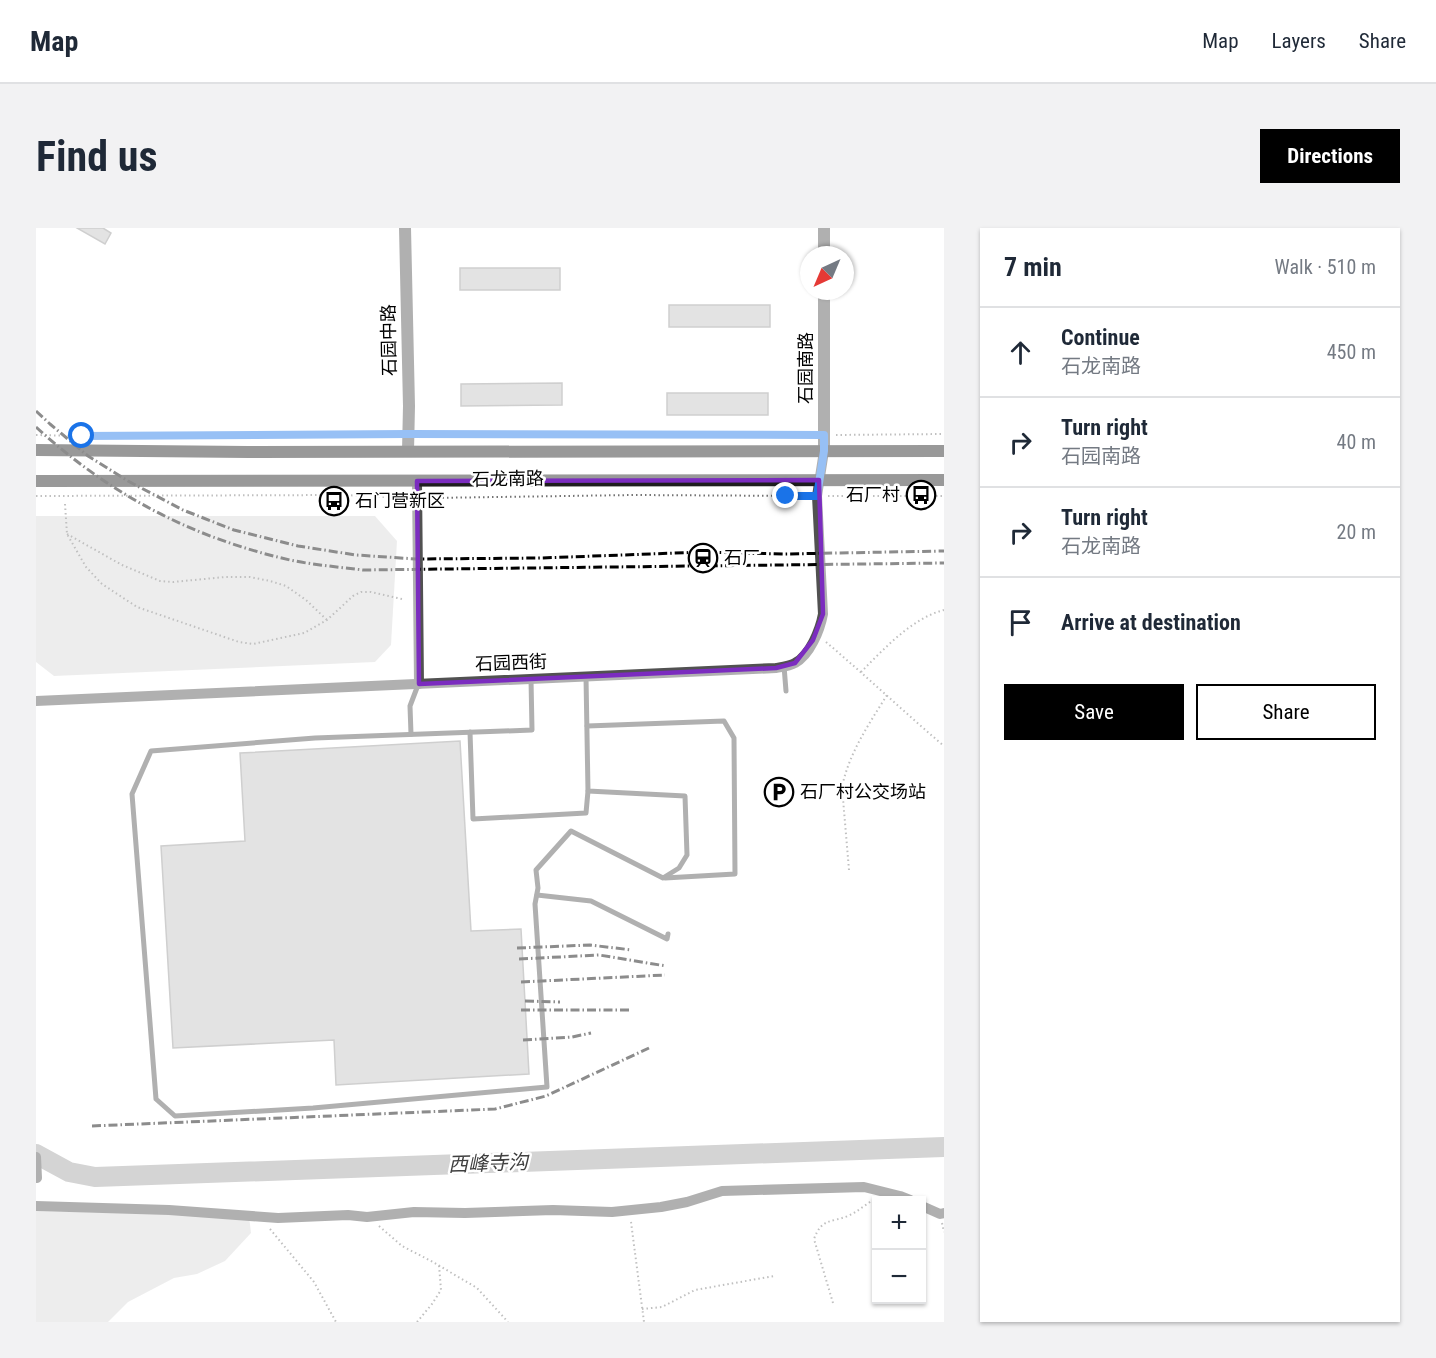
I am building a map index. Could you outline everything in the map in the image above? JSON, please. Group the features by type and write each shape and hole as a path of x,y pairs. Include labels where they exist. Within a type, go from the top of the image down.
{"main road":[{"name":"石龙南路","path":"36,450 944,451"},
{"name":"石龙南路","path":"36,481 944,480"}],"street":[{"name":"石园中路","path":"405,228 408,451"},
{"path":"824,228 824,246"},
{"name":"石园南路","path":"819,480 824,451 824,300"},
{"name":"石园西街","path":"36,701 776,668 795,663 806,653 817,634 823,614 817,496 819,480"},
{"path":"417,481 419,684"},
{"path":"36,1156 37,1178"},
{"path":"36,1206 169,1210 278,1218 367,1216 414,1212 553,1210 612,1212 687,1202 722,1191 864,1187 900,1196"},
{"path":"926,1208 944,1214"}],"lane":[{"path":"784,666 786,691"},
{"path":"470,732 473,819 586,813 588,791 586,676"},
{"path":"531,679 532,730 315,738 151,751 132,794 156,1099 176,1116 313,1108 547,1088 535,904 538,888 536,870 571,831 663,878 735,874 734,738 724,721 587,726"},
{"path":"411,734 410,706 419,684"},
{"path":"588,791 685,796 687,855 679,868 663,878"},
{"path":"537,895 591,901 667,939 668,933"}],"path":[{"path":"36,435 944,434"},
{"name":"石龙南路","path":"36,496 343,495 418,498 633,495 944,496"},
{"path":"65,504 67,534 86,567 102,584 137,607 238,642 253,644 304,633 327,620 353,596 361,592 402,599"},
{"path":"67,534 122,565 159,581 250,577 286,586 306,600 327,620"},
{"path":"861,672 888,645 915,624 944,610"},
{"path":"817,634 944,746"},
{"path":"849,870 842,787 853,754 887,695"},
{"path":"833,1304 814,1239 817,1232 824,1223 849,1215 885,1192"},
{"path":"630,1210 644,1322"},
{"path":"367,1216 402,1246 477,1288 508,1322"},
{"path":"260,1217 314,1282 336,1322"},
{"path":"417,1322 441,1290 439,1265"},
{"path":"642,1309 662,1307 695,1290 774,1276"}],"highlighted area":[{"path":"819,480 823,614 813,640 795,663 776,668 419,684 417,481"}],"shaded area":[{"path":"36,516 375,516 397,541 391,645 375,662 54,676 36,662"},
{"path":"36,1211 249,1216 251,1233 225,1261 197,1274 174,1278 128,1302 108,1322 36,1322"}],"building":[{"path":"77,228 103,228 111,233 105,244"},
{"path":"460,268 560,268 560,290 460,290"},
{"path":"669,305 770,305 770,327 669,327"},
{"path":"562,383 562,405 461,406 461,384"},
{"path":"667,393 768,393 768,415 667,415"},
{"path":"460,741 471,931 521,929 529,1074 336,1085 334,1040 173,1048 161,846 245,841 240,753"}],"waterway":[{"name":"西峰寺沟","path":"36,1154 69,1172 95,1177 944,1147"}],"railway":[{"path":"36,411 88,456 128,481 183,510 234,530 298,546 356,555 416,559 541,558 704,552 784,554 944,551"},
{"path":"36,427 93,473 154,511 220,540 254,551 308,563 363,570 944,563"},
{"path":"517,948 590,945 632,950"},
{"path":"519,959 599,955 666,966"},
{"path":"521,982 665,975"},
{"path":"525,1001 560,1002"},
{"path":"521,1010 632,1010"},
{"path":"523,1040 572,1037 591,1033"},
{"path":"92,1126 495,1109 546,1096 649,1048"}],"place":[{"name":"石厂村","path":"921,495"},
{"name":"石门营新区","path":"334,501"},
{"name":"石厂","path":"703,558"},
{"name":"石厂村公交场站","path":"779,792"}],"route":[{"path":"82,436 824,435 824,451 817,496 786,496"}]}
